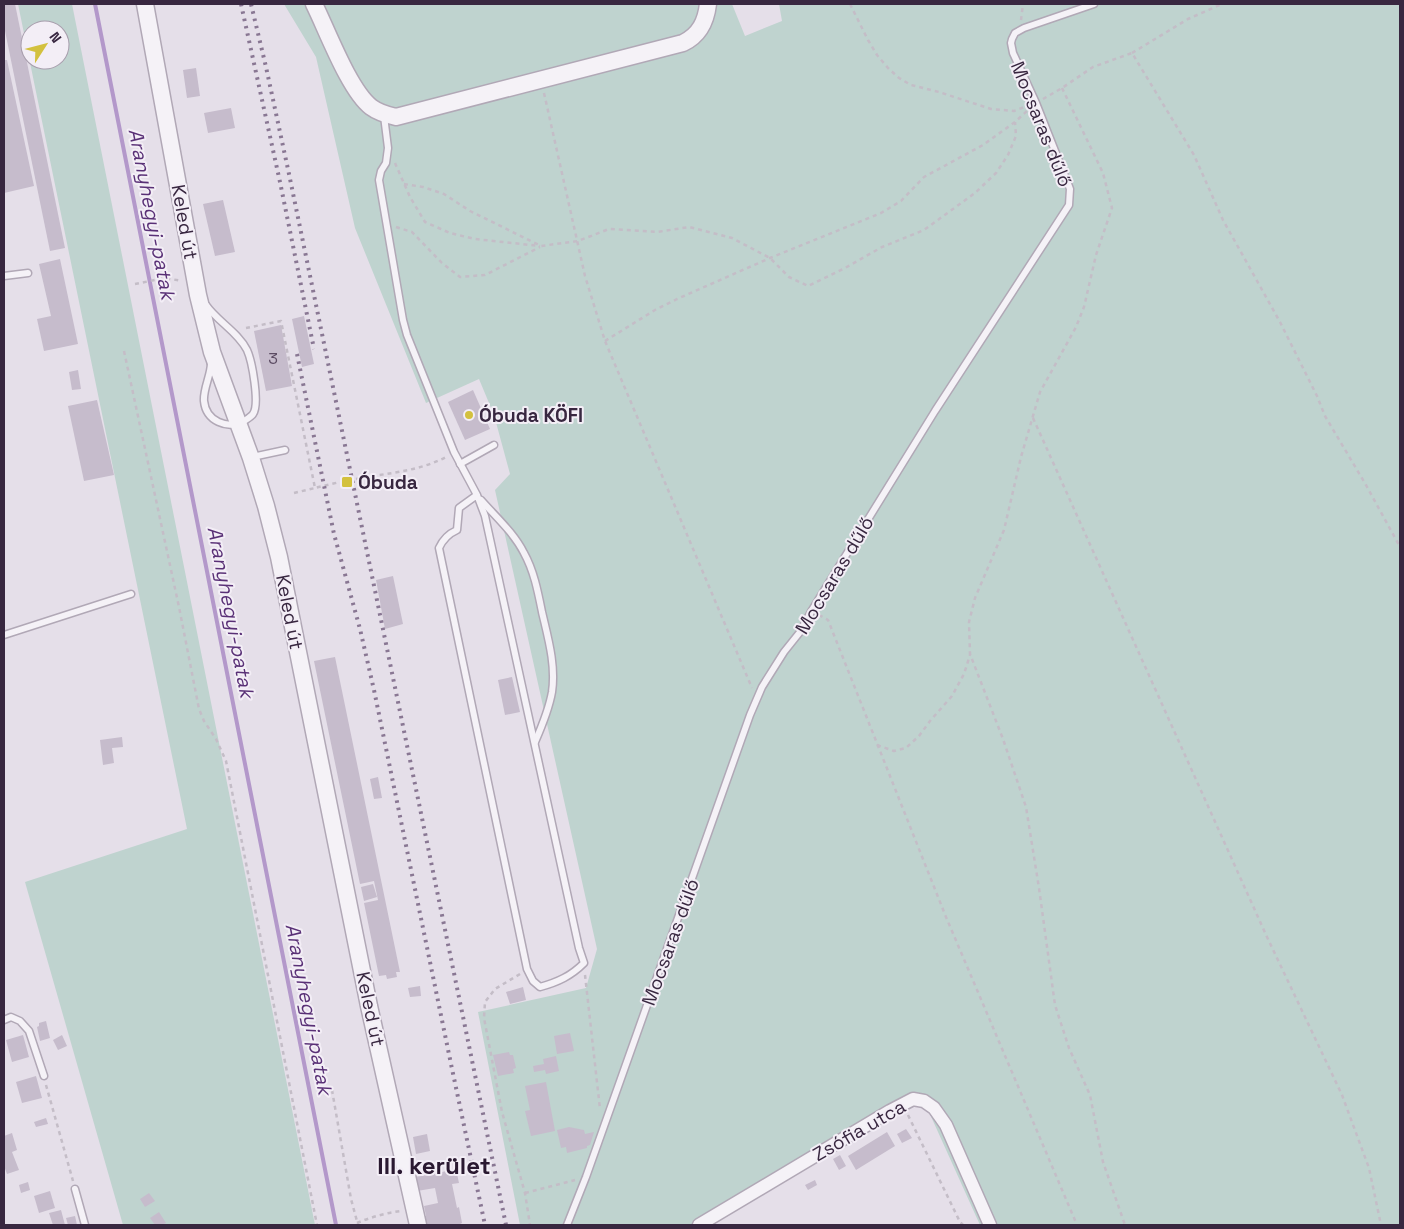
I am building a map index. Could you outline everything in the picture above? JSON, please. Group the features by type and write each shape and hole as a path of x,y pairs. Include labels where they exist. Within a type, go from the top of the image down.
{"street":[{"name":"Keled út","path":"145,4 198,295 212,352 251,458 279,557 370,1006 417,1218"},
{"path":"314,4 352,83 370,107 384,115 396,117 671,47 690,40 696,34 703,25 708,4"},
{"name":"Zsófia utca","path":"699,1225 902,1104 913,1100 924,1101 934,1108 946,1125 990,1225"}],"lane":[{"path":"1024,28 1094,4"},
{"name":"Mocsaras dűlő","path":"566,1225 586,1176 750,715 762,687 784,652 800,632 935,411 1069,205 1070,189 1036,103 1013,53 1011,43 1015,34 1024,28"},
{"path":"384,115 388,148 386,163 381,171 379,180 407,335 454,452 477,495 487,526 579,948 584,963 574,973 554,983 540,987 533,982 527,969 438,548 443,539 457,530 459,508 477,495"},
{"path":"4,276 28,273"},
{"path":"198,295 211,313 240,340 248,352 256,402 252,416 239,423 224,424 211,416 206,410 204,394 211,368 212,352"},
{"path":"460,464 494,445"},
{"path":"251,458 285,450"},
{"path":"477,495 504,524 524,553 531,569 541,608 553,672 549,705 535,743"},
{"path":"4,635 132,594"},
{"path":"4,1020 11,1017 20,1021 29,1031 44,1076"},
{"path":"75,1189 85,1225"}],"path":[{"path":"850,4 877,55 899,78 911,85 939,92 990,110 1014,111 1036,103 1092,67 1132,53 1188,20 1222,4"},
{"path":"1023,4 1021,20 1024,28"},
{"path":"1132,53 1194,155 1223,220 1280,322 1325,416 1400,547"},
{"path":"541,80 585,276 605,341 757,700"},
{"path":"877,745 894,751 906,748 919,736 952,696 964,674 970,654 969,622 973,606 1004,530 1021,457 1040,392 1076,327 1084,307 1096,255 1112,208 1103,173 1062,88"},
{"path":"605,341 655,310 770,258 881,213 901,201 924,177 983,145 1015,122 1036,103"},
{"path":"388,148 410,197 425,222 450,233 475,239 542,246 578,241 609,229 657,232 689,227 732,238 770,258 789,277 808,286 882,247 924,230 975,193 996,173 1008,155 1016,136 1015,122"},
{"path":"404,184 423,187 444,194 470,211 542,246"},
{"path":"386,224 412,232 442,263 460,277 486,275 542,246"},
{"path":"135,284 164,278"},
{"path":"246,328 281,321 315,488"},
{"path":"124,351 199,709 226,761 317,1225"},
{"path":"1033,416 1267,937 1342,1095 1370,1168 1381,1225"},
{"path":"294,493 372,476 412,470 438,461 454,452"},
{"path":"821,616 828,620 946,916 1077,1225"},
{"path":"970,654 1026,808 1055,1005 1069,1048 1090,1095 1104,1162 1125,1225"},
{"path":"584,963 602,1130"},
{"path":"527,969 495,989 485,1002 484,1018 502,1112 525,1193 530,1225"},
{"path":"44,1076 75,1189"},
{"path":"332,1090 357,1224 386,1214 417,1218"},
{"path":"902,1104 963,1225"},
{"path":"525,1193 586,1176"}],"shaded area":[{"path":"18,4 72,4 315,1225 123,1225 25,882 187,829 32,70 70,70 70,20 21,20"},
{"path":"284,4 732,4 745,36 782,21 779,4 1400,4 1400,1225 980,1225 924,1101 702,1225 520,1225 478,1012 586,988 597,949 495,490 510,474 494,415 479,379 426,403 355,228 316,57"}],"building":[{"path":"4,4 15,4 20,28 20,70 29,70 65,248 50,251 4,26"},
{"path":"4,60 7,60 34,186 4,193"},
{"path":"196,68 200,96 187,98 183,70"},
{"path":"231,108 235,128 208,133 204,113"},
{"path":"223,200 235,252 215,256 203,204"},
{"path":"60,259 78,344 44,351 37,319 51,316 39,264"},
{"path":"304,316 314,364 302,367 292,319"},
{"path":"281,325 292,386 266,391 254,331"},
{"path":"78,370 81,389 72,390 69,372"},
{"name":"Óbuda KÖFI","path":"473,390 490,429 465,440 448,402"},
{"path":"97,400 114,475 84,481 68,406"},
{"path":"393,576 403,624 385,629 376,580"},
{"path":"335,657 400,972 396,972 397,977 387,979 386,975 379,976 364,903 378,900 374,881 360,884 314,661"},
{"path":"512,677 520,712 505,715 498,680"},
{"path":"122,737 123,747 112,748 114,763 103,765 100,740"},
{"path":"378,777 382,798 374,799 370,779"},
{"path":"373,884 377,897 364,901 361,887"},
{"path":"420,986 421,996 410,997 408,988"},
{"path":"523,987 526,1000 510,1004 506,992"},
{"path":"46,1021 50,1038 40,1041 37,1027 39,1023"},
{"path":"570,1033 574,1051 557,1054 554,1036"},
{"path":"23,1035 29,1057 12,1062 6,1040"},
{"path":"62,1035 67,1046 58,1050 53,1040"},
{"path":"509,1052 510,1055 513,1055 516,1068 513,1069 514,1073 498,1076 493,1055"},
{"path":"556,1056 559,1071 546,1074 545,1070 534,1072 533,1066 544,1064 543,1059"},
{"path":"36,1076 42,1098 22,1103 16,1082"},
{"path":"546,1082 555,1131 531,1136 525,1111 530,1110 525,1086"},
{"path":"46,1118 48,1124 36,1127 34,1122"},
{"path":"569,1127 584,1130 585,1134 594,1132 590,1145 587,1148 567,1153 566,1147 561,1148 557,1130"},
{"path":"906,1129 912,1138 902,1143 897,1134"},
{"path":"887,1132 895,1146 856,1170 848,1156"},
{"path":"12,1133 17,1150 12,1152 19,1170 7,1174 4,1166 4,1136"},
{"path":"427,1134 430,1151 416,1154 413,1137"},
{"path":"840,1155 846,1166 839,1170 833,1159"},
{"path":"442,1168 442,1172 456,1169 459,1183 452,1184 457,1208 459,1207 462,1223 460,1225 425,1225 423,1216 426,1216 424,1206 438,1203 435,1188 417,1191 414,1177 429,1175 428,1171"},
{"path":"815,1180 817,1185 808,1190 805,1185"},
{"path":"28,1182 30,1190 21,1193 19,1185"},
{"path":"50,1191 55,1208 39,1213 34,1196"},
{"path":"149,1193 155,1201 145,1207 140,1199"},
{"path":"61,1210 65,1225 53,1225 49,1213"},
{"path":"159,1212 166,1223 155,1225 150,1218"},
{"path":"75,1216 77,1225 68,1225 66,1218"}],"waterway":[{"name":"Aranyhegyi-patak","path":"95,4 336,1225"}],"railway":[{"path":"241,4 314,349"},
{"path":"251,4 289,174 506,1225"},
{"path":"297,354 334,534 360,629 374,690 485,1225"}],"place":[{"name":"Óbuda KÖFI","path":"469,415"},
{"name":"Óbuda","path":"347,482"}],"district":[{"name":"III. kerület","path":"434,1166"}]}
